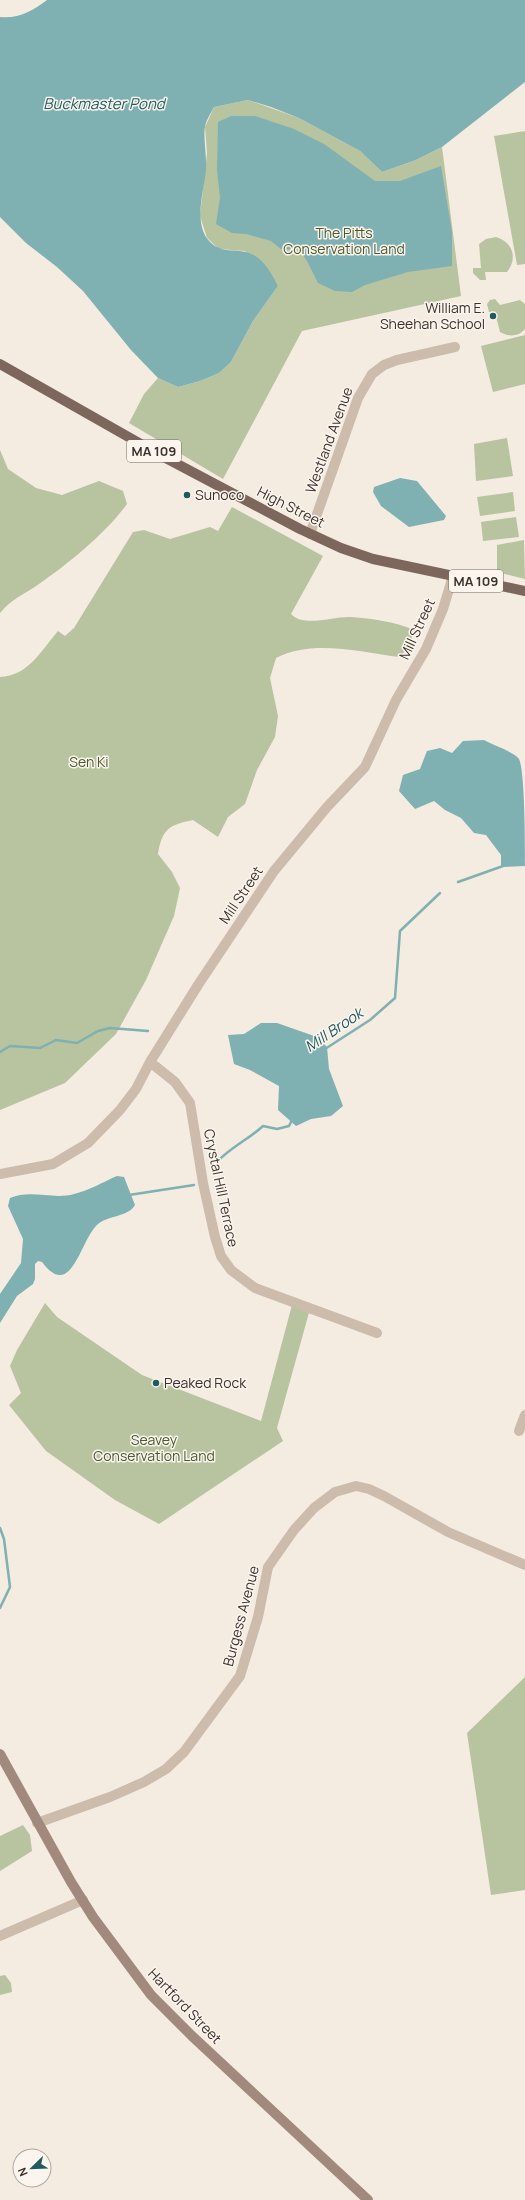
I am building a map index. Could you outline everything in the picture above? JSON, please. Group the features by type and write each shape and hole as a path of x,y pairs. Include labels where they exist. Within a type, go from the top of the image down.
{"main road":[{"name":"High Street","path":"0,364 162,456 310,534 373,558 525,591"}],"street":[{"name":"Westland Avenue","path":"310,534 358,398 372,374 384,365 397,360 455,347"},
{"name":"Mill Street","path":"0,1174 53,1164 88,1143 120,1110 136,1089 150,1062 198,985 274,871 318,817 365,767 396,700 426,649 443,609 453,576"},
{"name":"Crystal Hill Terrace","path":"150,1062 176,1082 184,1091 190,1103 203,1183 215,1237 221,1256 232,1270 255,1288 377,1333"},
{"path":"519,1431 525,1415"},
{"name":"Burgess Avenue","path":"37,1823 110,1797 144,1782 166,1769 184,1752 240,1676 258,1617 268,1567 275,1554 314,1508 335,1492 356,1486 369,1489 448,1532 525,1565"},
{"name":"Hartford Street","path":"0,1754 37,1823 83,1900 151,1995 197,2041 368,2200"},
{"path":"0,1936 83,1900"}],"green space":[{"name":"The Pitts Conservation Land","path":"248,100 299,118 360,151 382,172 416,160 442,147 461,296 302,331 223,479 129,423 144,394 158,378 178,387 200,381 219,373 231,362 253,321 278,286 245,251 219,249 207,238 200,216 207,153 205,127 214,107"},
{"path":"525,131 525,264 517,265 494,136"},
{"path":"496,237 502,239 512,251 513,256 510,267 507,272 485,272 486,280 480,280 473,273 473,268 481,268 479,244 486,239"},
{"path":"495,299 500,305 520,300 525,304 525,329 522,332 516,335 507,335 500,332 495,312 489,312 487,304 490,300"},
{"path":"525,335 525,384 493,392 481,346"},
{"path":"507,438 513,476 476,481 474,444"},
{"path":"0,450 8,469 36,488 62,495 99,481 123,491 127,504 109,526 86,547 34,588 14,600 0,613"},
{"path":"513,492 515,511 480,516 477,497"},
{"name":"Sen Ki","path":"232,507 323,556 291,614 297,618 311,621 351,617 399,624 414,630 409,648 399,657 336,648 321,648 290,652 276,658 270,678 278,716 275,737 257,770 245,804 228,817 218,837 193,820 172,826 162,839 158,854 172,872 180,888 174,916 146,980 116,1034 65,1083 0,1110 0,677 10,676 26,667 40,654 58,631 65,636 74,628 133,532 144,530 170,539 210,527 218,531"},
{"path":"516,517 519,537 483,541 481,522"},
{"path":"524,540 525,579 497,572 497,545"},
{"name":"Seavey Conservation Land","path":"45,1303 57,1317 142,1375 261,1421 292,1305 310,1309 277,1428 283,1441 159,1524 115,1500 46,1451 9,1405 21,1393 10,1366 17,1350"},
{"path":"525,1677 525,1890 491,1895 467,1733"},
{"path":"23,1825 30,1835 32,1851 0,1871 0,1836"},
{"path":"5,1975 11,1983 12,1992 0,1995 0,1976"}],"water":[{"name":"Buckmaster Pond","path":"47,0 525,0 525,82 442,147 416,160 382,172 360,151 299,118 271,107 248,100 214,107 206,122 205,131 206,170 200,212 204,233 210,242 219,248 224,250 247,252 259,258 268,268 278,286 253,321 231,362 219,373 200,381 178,387 158,378 131,350 83,291 57,267 26,243 0,217 0,17 13,17 25,13 36,8"},
{"path":"231,116 255,116 294,129 324,144 375,181 400,181 441,166 452,232 452,266 408,272 365,285 352,292 335,291 318,283 299,249 281,249 271,241 246,234 232,233 216,224 220,198 217,170 218,122"},
{"path":"400,478 417,481 446,516 444,520 409,527 381,506 373,492 374,487"},
{"path":"484,740 508,751 519,759 524,793 525,866 501,867 501,855 486,835 474,833 461,818 445,810 434,801 415,809 399,791 403,775 420,769 427,751 440,748 452,753 463,741"},
{"path":"261,1023 277,1023 317,1037 327,1047 329,1069 343,1106 331,1116 311,1119 296,1126 278,1110 279,1086 250,1070 234,1064 228,1035 244,1034"},
{"path":"117,1176 124,1177 135,1205 132,1209 98,1224 68,1272 61,1275 52,1272 42,1262 38,1261 35,1264 35,1279 33,1284 17,1296 0,1323 0,1294 21,1263 23,1239 8,1206 10,1198 26,1194 66,1196 90,1189"}],"waterway":[{"name":"Mill Brook","path":"458,882 503,866"},
{"name":"Mill Brook","path":"325,1049 370,1020 395,998 400,931 440,893"},
{"path":"0,1052 10,1046 40,1048 56,1040 77,1043 98,1031 110,1028 148,1031"},
{"name":"Mill Brook","path":"218,1161 263,1126 277,1129 289,1126 292,1120"},
{"name":"Mill Brook","path":"129,1195 194,1185"},
{"name":"Mill Brook","path":"0,1528 4,1539 10,1587 0,1608"}],"place":[{"name":"William E. Sheehan School","path":"493,316"},
{"name":"Sunoco","path":"187,495"},
{"name":"Peaked Rock","path":"156,1383"}]}
